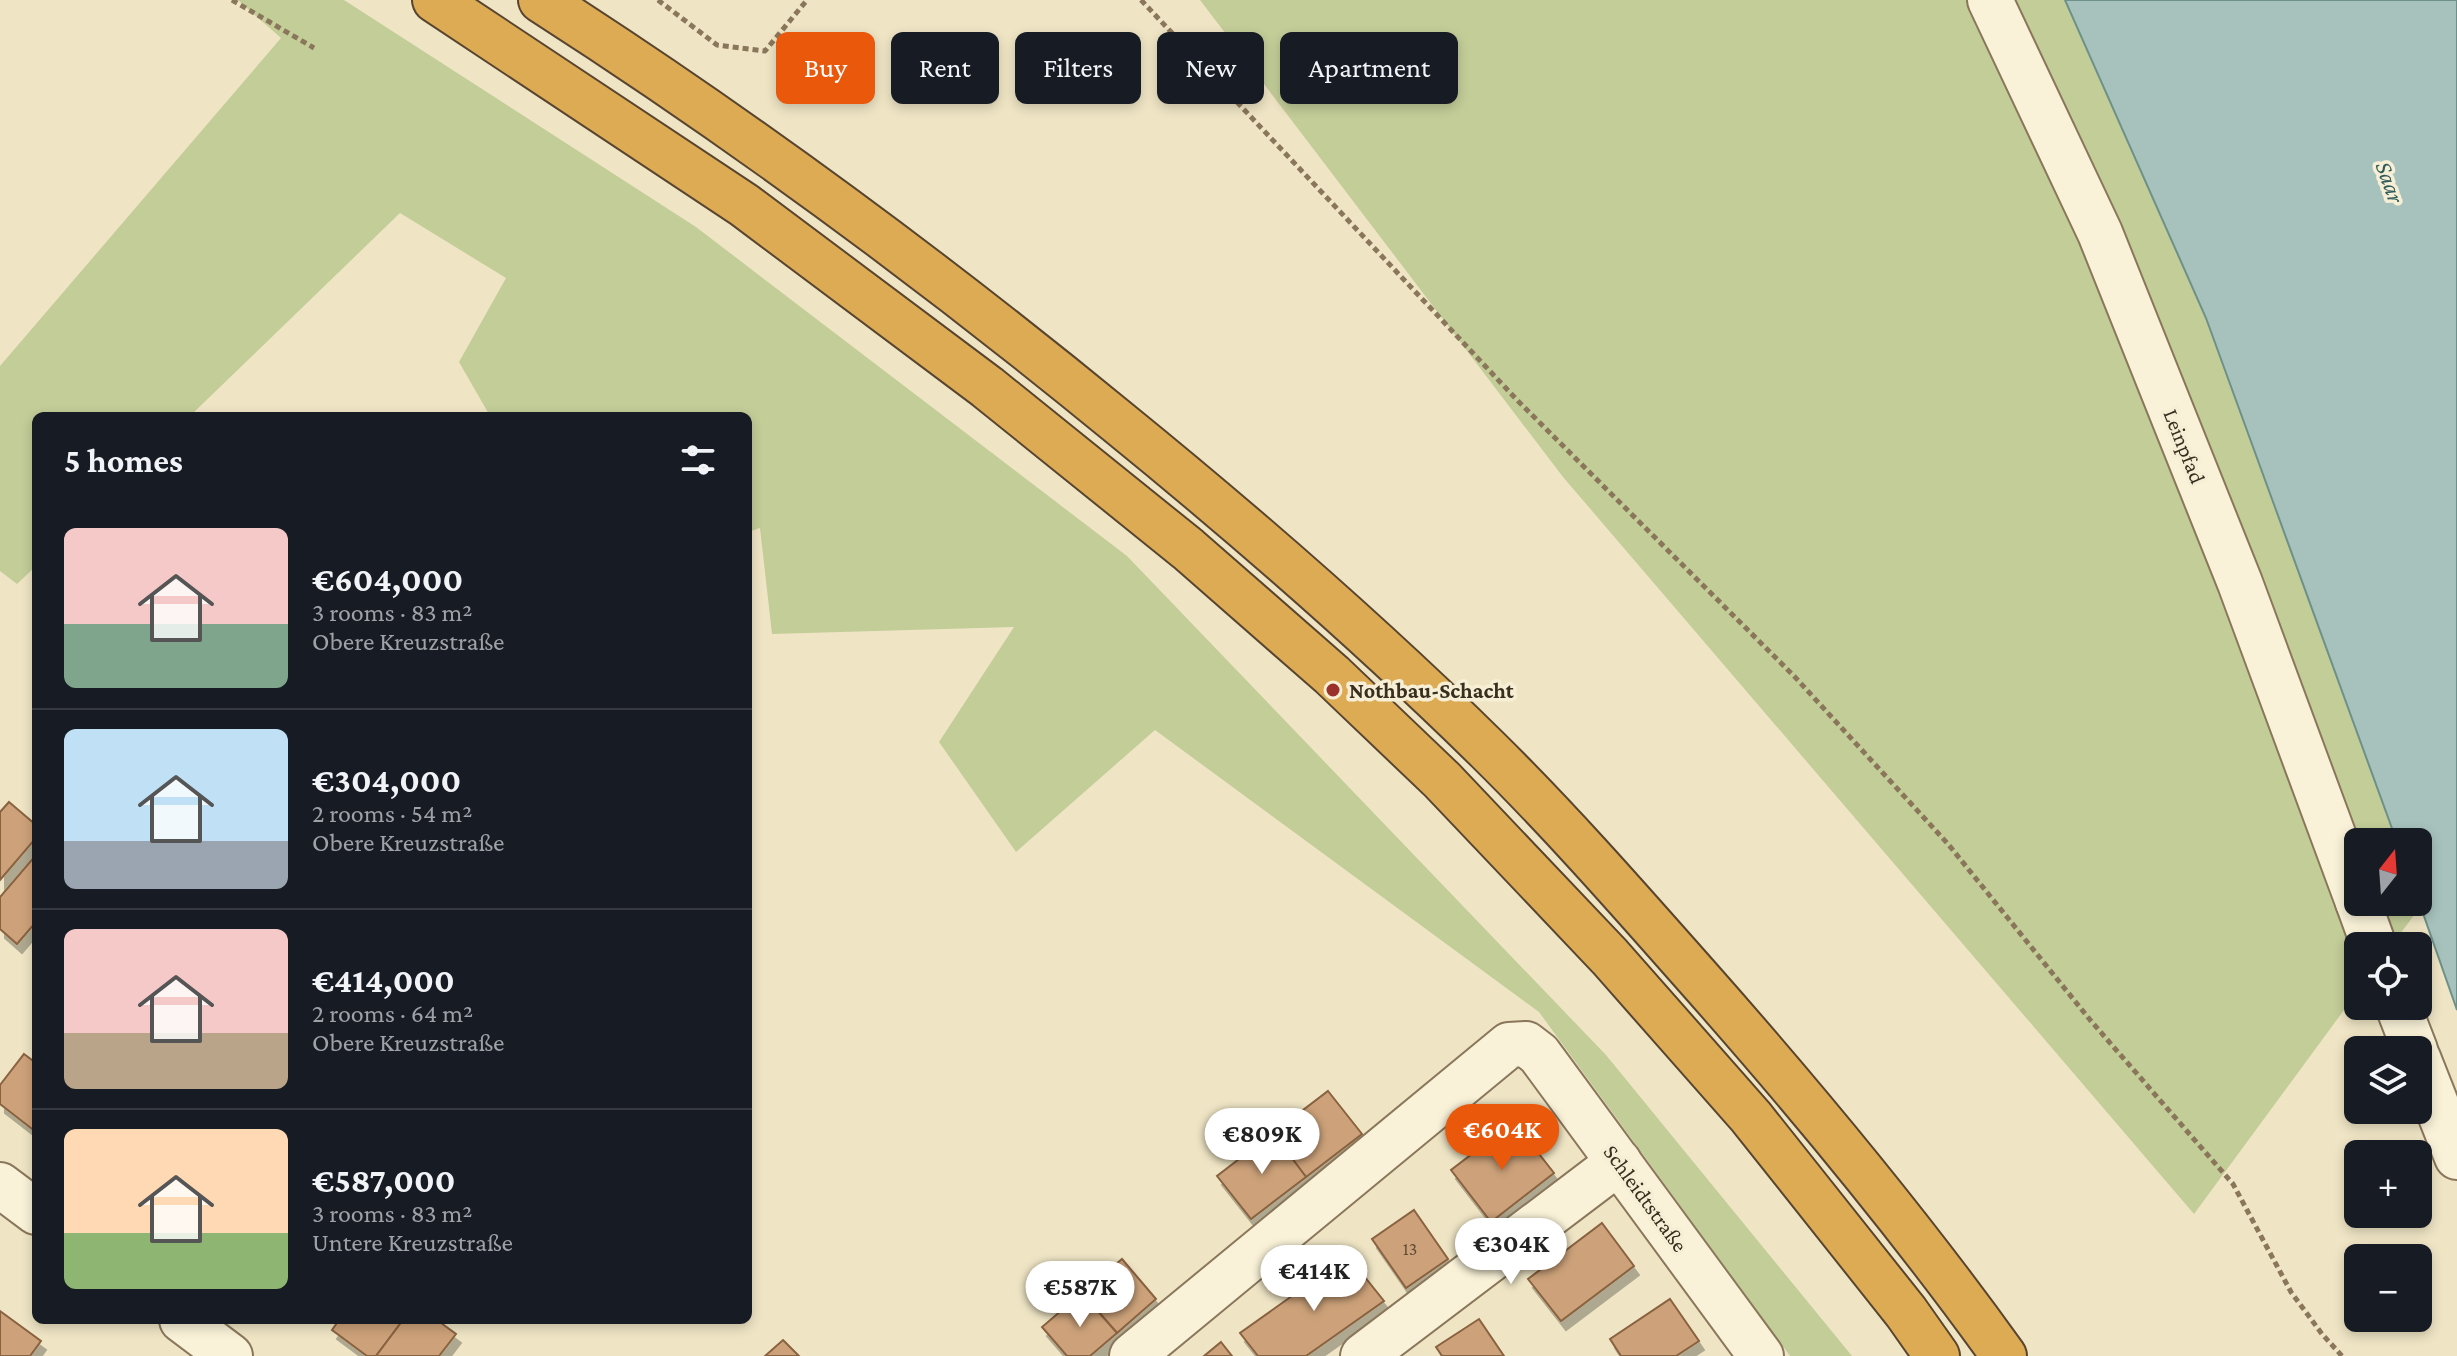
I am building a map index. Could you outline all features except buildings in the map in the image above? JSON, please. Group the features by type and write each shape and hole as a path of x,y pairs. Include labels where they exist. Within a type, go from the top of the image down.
{"highway":[{"path":"435,0 744,205 987,387 1188,549 1332,675 1442,780 1610,957 1751,1117 1906,1312 1937,1356"},
{"path":"541,0 776,157 1025,345 1239,521 1369,637 1491,753 1794,1086 1950,1281 2004,1356"}],"street":[{"name":"Leinpfad","path":"1990,0 2100,233 2240,583 2344,864"},
{"name":"Schleidtstraße","path":"1132,1356 1509,1045 1526,1044 1539,1054 1761,1356"},
{"path":"2432,1094 2457,1157"},
{"path":"1363,1356 1619,1162"}],"path":[{"path":"232,0 314,48"},
{"path":"658,0 717,45 765,51 807,0"},
{"path":"1141,0 1518,401 1794,676 1948,844 2091,1021 2233,1184 2291,1292 2342,1356"}],"green space":[{"path":"238,0 344,0 696,227 1127,556 1606,1055 1852,1356 1790,1356 1539,1012 1155,730 1016,852 939,742 1014,627 772,634 760,528 752,531 752,412 488,412 459,362 506,278 400,213 194,412 32,412 32,570 17,584 0,571 0,366 281,38"},
{"path":"1200,0 2065,0 2206,318 2392,828 2344,828 2344,916 2414,916 2402,932 2344,932 2344,1010 2194,1214 1563,477 1264,84 1264,32 1224,32"}],"water":[{"name":"Saar","path":"2065,0 2457,0 2457,1010 2424,916 2432,916 2432,828 2392,828 2206,318"}],"place":[{"name":"Nothbau-Schacht","path":"1333,690"}]}
